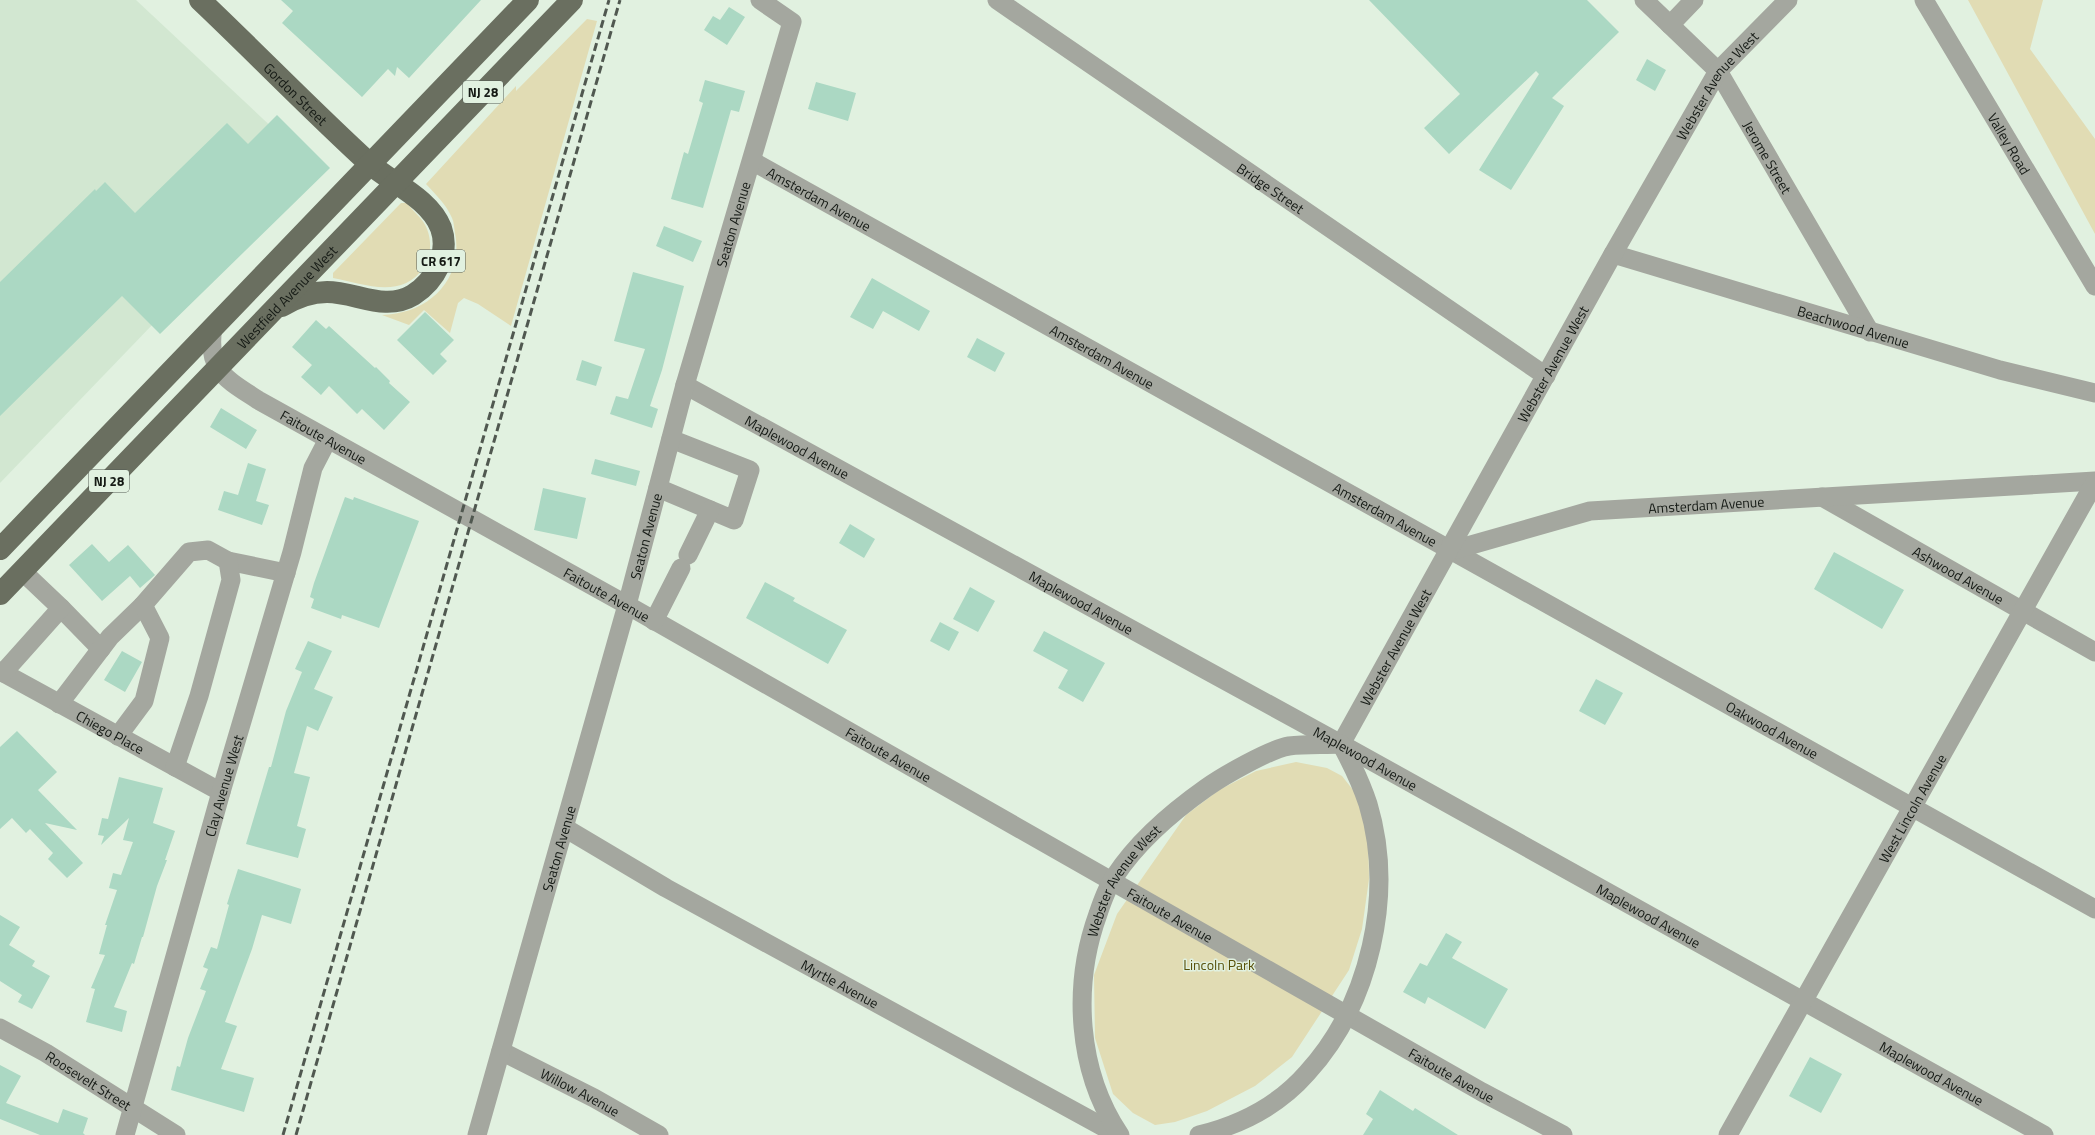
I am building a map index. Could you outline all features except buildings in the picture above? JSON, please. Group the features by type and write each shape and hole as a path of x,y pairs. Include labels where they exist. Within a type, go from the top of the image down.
{"main road":[{"name":"Gordon Street","path":"200,0 370,164 395,183"},
{"name":"NJ 28","path":"0,549 528,0"},
{"name":"Westfield Avenue West","path":"0,594 572,0"},
{"name":"CR 617","path":"272,311 303,296 321,292 338,292 374,301 399,300 411,296 430,281 438,269 444,248 441,228 436,219 423,204 395,183"}],"street":[{"name":"Seaton Avenue","path":"477,1135 627,605 685,385 792,22 760,0"},
{"name":"Bridge Street","path":"997,0 1546,376"},
{"name":"Jerome Street","path":"1644,0 1718,71 1870,332"},
{"path":"1670,25 1694,0"},
{"name":"Webster Avenue West","path":"1119,1135 1106,1114 1096,1088 1086,1049 1082,1008 1086,953 1095,920 1112,882 1132,855 1158,827 1187,801 1219,780 1259,758 1288,746 1341,744 1450,551 1613,254 1718,71 1788,0"},
{"name":"Valley Road","path":"1924,0 2095,286"},
{"name":"Amsterdam Avenue","path":"752,161 1450,551 1590,511 2095,481"},
{"name":"Beachwood Avenue","path":"1613,254 2000,370 2095,393"},
{"path":"213,327 210,344 214,363 217,369"},
{"name":"Faitoute Avenue","path":"217,369 258,400 627,605 1346,1015 1482,1092 1563,1135"},
{"name":"Maplewood Avenue","path":"685,385 1341,744 2044,1135"},
{"name":"Clay Avenue West","path":"125,1135 221,792 286,573 313,468 328,439"},
{"path":"658,488 734,520 750,470 671,439"},
{"name":"West Lincoln Avenue","path":"1728,1135 2095,481"},
{"name":"Ashwood Avenue","path":"1822,497 2022,612 2095,652"},
{"path":"654,621 710,510"},
{"path":"59,704 110,637 143,604 189,552 208,550 228,561 286,573"},
{"name":"Oakwood Avenue","path":"1450,551 2095,909"},
{"path":"175,767 199,696 231,580 228,561"},
{"path":"22,571 101,649"},
{"path":"118,736 144,701 160,638 143,604"},
{"path":"1,672 60,608"},
{"name":"Chiego Place","path":"1,672 221,792"},
{"path":"1199,1135 1234,1124 1254,1115 1290,1090 1321,1058 1333,1040 1358,988 1373,936 1378,898 1378,867 1368,806 1359,776 1341,744"},
{"name":"Myrtle Avenue","path":"565,828 666,888 1119,1135"},
{"name":"Roosevelt Street","path":"0,1028 46,1053 132,1109 176,1135"},
{"name":"Willow Avenue","path":"501,1051 594,1098 659,1135"}],"shaded area":[{"path":"0,0 136,0 309,162 0,483"}],"green space":[{"path":"1968,0 2043,0 2030,49 2095,139 2095,234"},
{"path":"587,19 597,21 511,326 478,304 464,298 458,303 450,333 424,310 409,325 382,315 399,313 428,301 439,291 448,279 454,266 456,250 453,220 444,204 426,184 516,86 516,91"},
{"path":"401,203 407,203 420,218 427,229 430,239 428,258 424,267 415,277 394,287 370,286 333,278 333,273"},
{"name":"Lincoln Park","path":"1296,762 1327,768 1342,776 1357,795 1368,825 1369,879 1362,929 1349,970 1292,1057 1255,1086 1207,1111 1175,1122 1155,1125 1133,1113 1113,1094 1095,1038 1094,975 1117,914 1186,815 1219,790 1256,771"}],"railway":[{"path":"283,1135 609,0"},
{"path":"296,1135 620,0"}]}
